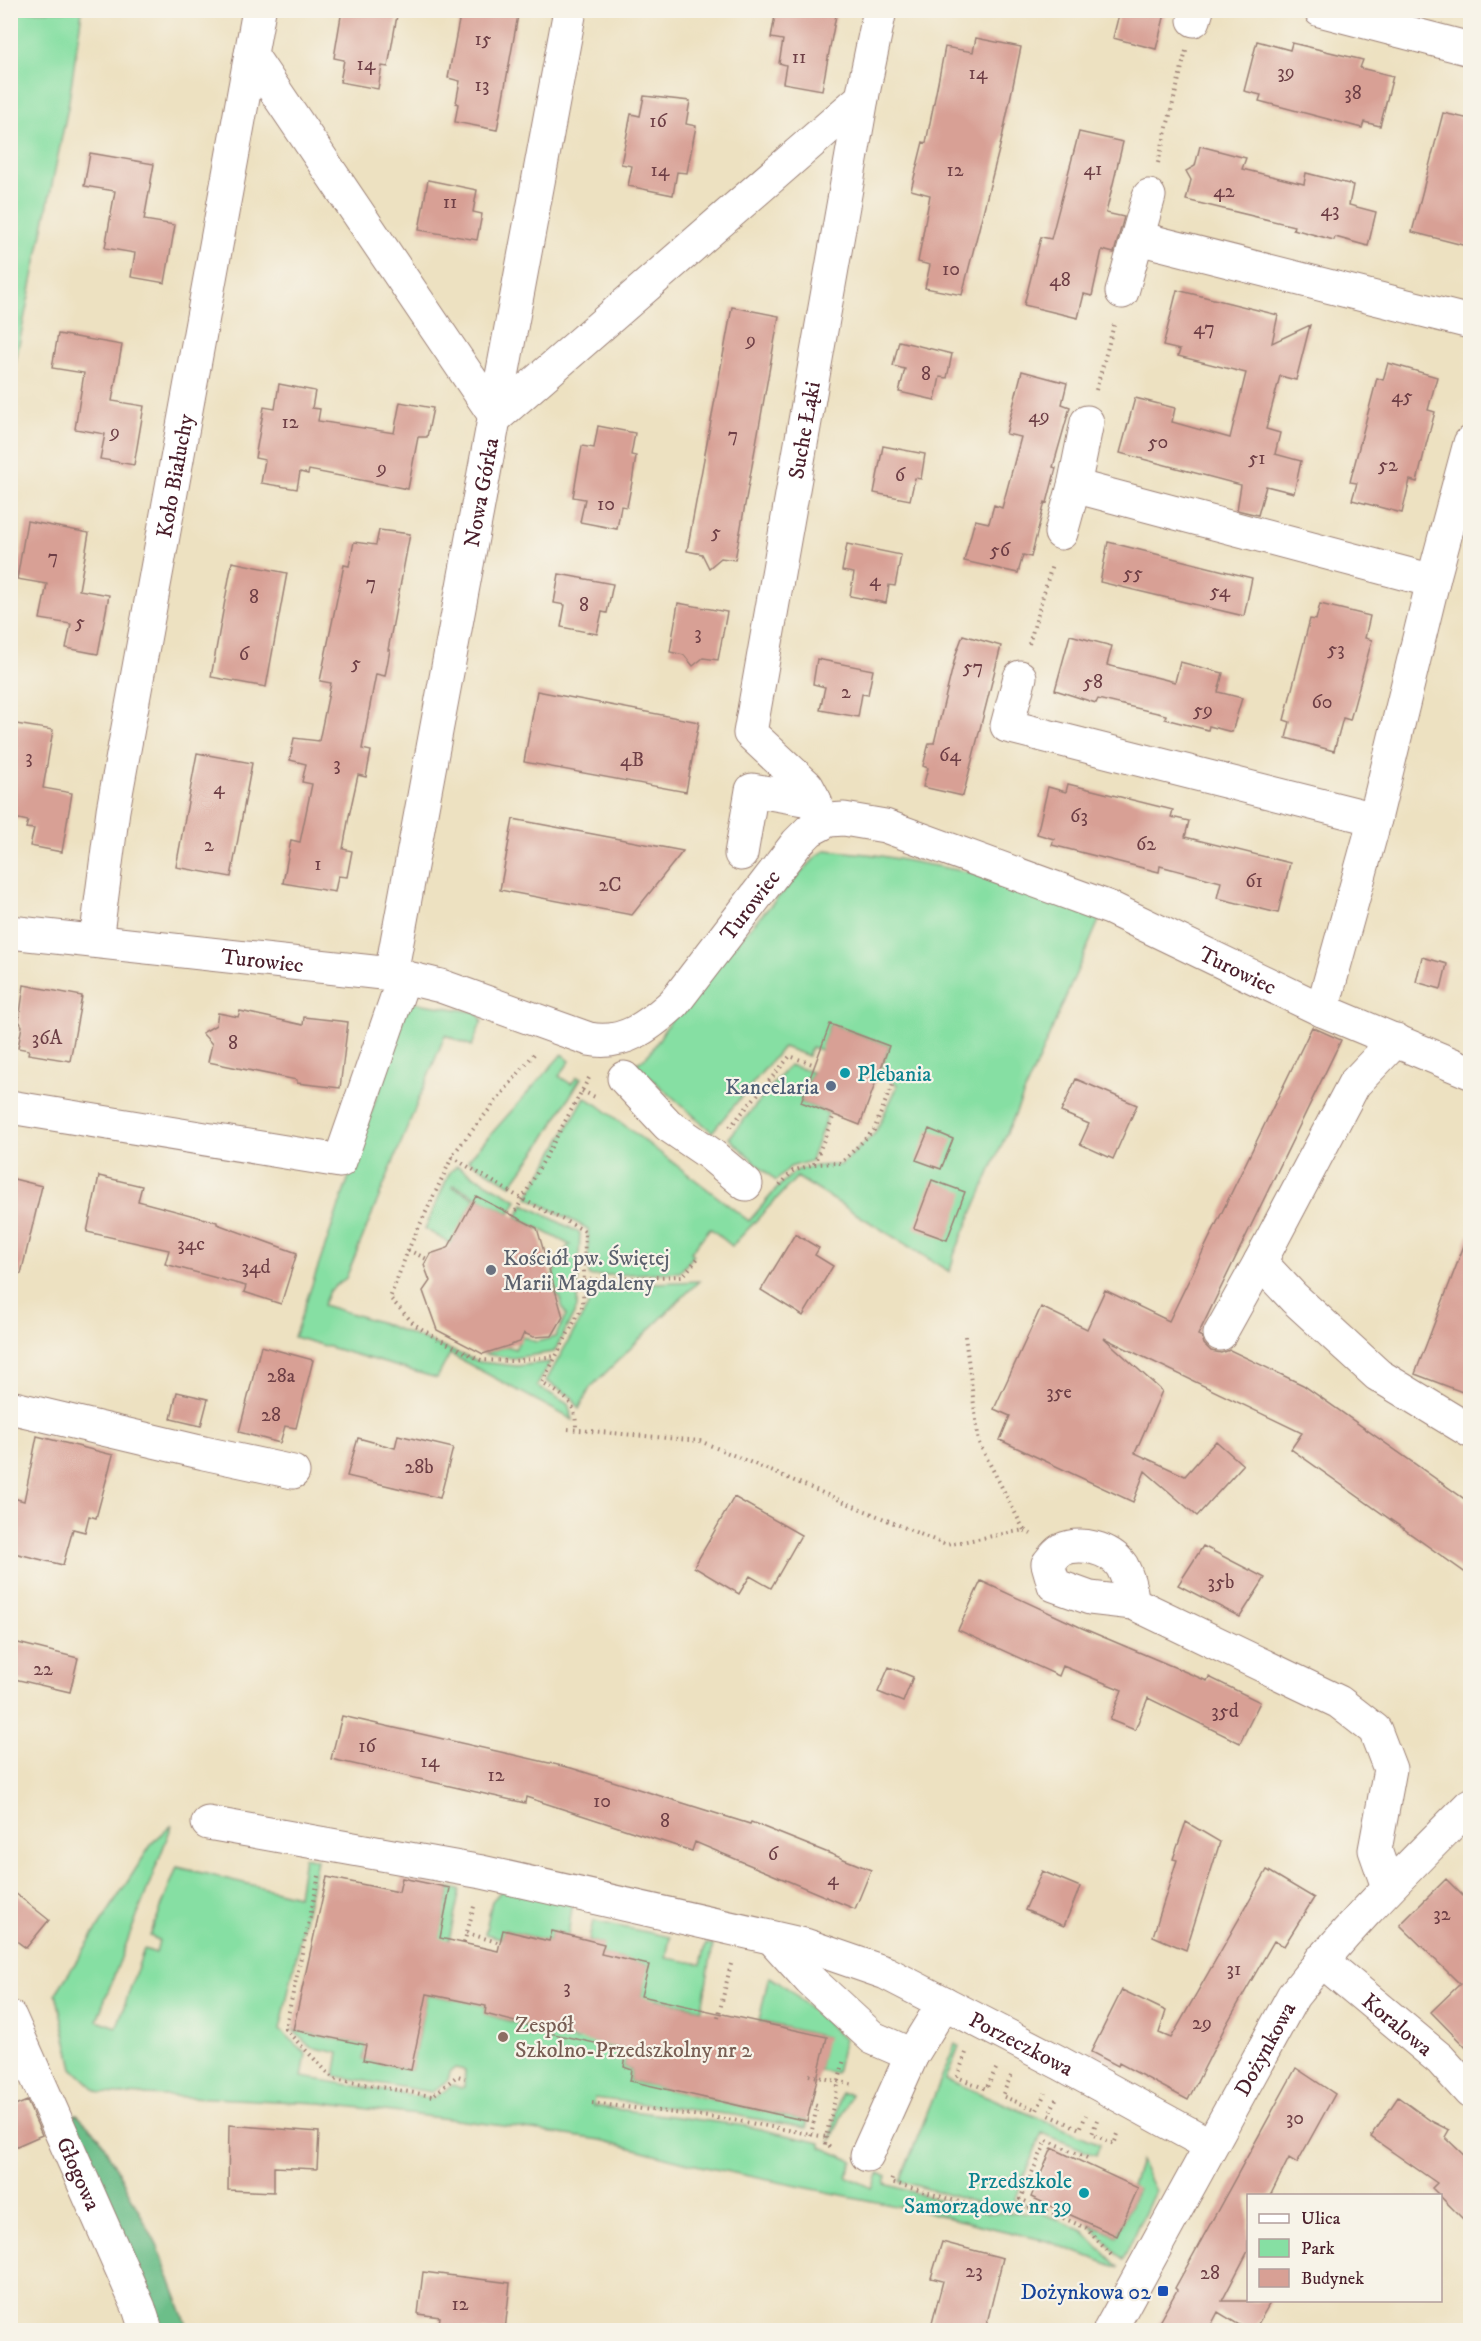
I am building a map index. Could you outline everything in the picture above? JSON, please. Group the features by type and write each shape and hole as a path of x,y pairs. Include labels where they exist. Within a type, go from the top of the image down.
{"street":[{"name":"Koło Białuchy","path":"96,941 113,810 259,10"},
{"name":"Nowa Górka","path":"10,1107 340,1161 398,976 570,10"},
{"name":"Suche Łąki","path":"818,813 807,786 750,733 862,98 880,10"},
{"path":"1320,10 1470,49"},
{"path":"251,55 496,417 862,98"},
{"path":"1122,292 1149,196"},
{"path":"1138,238 1470,322"},
{"path":"1061,532 1074,486 1087,422"},
{"path":"1322,1010 1375,819 1433,581 1470,443"},
{"path":"1074,486 1433,581"},
{"path":"1020,677 1007,726 1375,819"},
{"path":"741,854 752,790 818,813"},
{"name":"Turowiec","path":"10,932 398,976 441,986 602,1042 616,1041 655,1021 674,1003 797,843 810,830 818,813 829,820 844,819 885,826 1096,902 1322,1010 1470,1072"},
{"path":"1220,1334 1354,1084 1396,1040"},
{"path":"624,1078 668,1125 709,1153 746,1184"},
{"path":"1260,1262 1294,1298 1378,1375 1470,1431"},
{"path":"10,1407 293,1472"},
{"path":"1133,1602 1131,1588 1121,1564 1100,1549 1076,1545 1060,1551 1047,1564 1054,1585 1090,1598 1133,1602 1338,1702 1375,1730 1390,1769 1375,1850 1388,1887"},
{"name":"Dożynkowa","path":"1110,2331 1293,1996 1388,1887 1470,1805"},
{"name":"Porzeczkowa","path":"208,1823 482,1872 828,1952 886,1973 1060,2063 1210,2145"},
{"path":"772,1938 810,1980 873,2038 912,2055"},
{"name":"Koralowa","path":"1322,1960 1440,2059 1470,2092"},
{"path":"867,2155 912,2055 944,2003"},
{"name":"Głogowa","path":"10,2017 139,2308 146,2331"}],"path":[{"path":"1149,196 1196,15"},
{"path":"1087,422 1122,292"},
{"path":"1020,677 1061,532"},
{"path":"556,1356 513,1361 481,1360 436,1338 414,1324 390,1298 408,1250 452,1157 543,1042 558,1028"},
{"path":"709,1153 790,1056 814,1065"},
{"path":"513,1216 587,1081"},
{"path":"814,1164 834,1115"},
{"path":"452,1157 522,1199 585,1231 583,1305 542,1383 569,1400 575,1413 576,1429"},
{"path":"408,1250 427,1259"},
{"path":"584,1280 683,1276 698,1258"},
{"path":"965,1336 979,1443 1023,1530 1060,1551"},
{"path":"568,1429 700,1441 946,1545 1023,1530"},
{"path":"320,1871 285,2029 334,2079 432,2096 457,2076 465,2078"},
{"path":"467,1934 500,1943"},
{"path":"718,2018 734,1955"},
{"path":"969,2045 957,2077 986,2089 999,2064"},
{"path":"592,2103 734,2120 826,2138 847,2049"},
{"path":"1013,2072 1002,2096 1037,2110 1046,2089"},
{"path":"809,2075 855,2085"},
{"path":"1058,2095 1049,2115 1080,2129 1089,2109"},
{"path":"811,2104 817,2106 811,2135"},
{"path":"1100,2115 1092,2134 1114,2144 1122,2125"},
{"path":"1087,2158 1047,2140 1020,2199 1086,2228 1117,2261"},
{"path":"913,2190 987,2210 1040,2207"}],"green space":[{"path":"10,11 82,11 68,107 11,383"},
{"path":"826,850 876,855 984,875 1101,916 954,1255 950,1272 797,1177 732,1246 710,1228 691,1252 694,1255 680,1272 589,1276 588,1229 528,1197 585,1097 749,1221 793,1173 808,1167 841,1165 875,1133 898,1085 879,1075 889,1046 830,1024 821,1050 811,1047 808,1056 783,1047 712,1132 635,1064 650,1053 667,1026 740,939 817,856"},
{"path":"409,1002 476,1012 482,1020 472,1046 445,1035 346,1278 329,1291 323,1305 379,1322 480,1362 517,1366 550,1362 537,1386 568,1404 573,1420 450,1354 437,1378 294,1337"},
{"path":"562,1054 570,1061 559,1076 571,1084 577,1077 581,1078 541,1144 511,1185 468,1160"},
{"path":"789,1065 812,1072 801,1102 828,1113 811,1161 790,1167 776,1181 729,1138"},
{"path":"457,1166 517,1200 510,1214 454,1185 453,1187 475,1198 451,1244 425,1229 450,1172"},
{"path":"524,1204 580,1233 577,1308 554,1352 513,1358 483,1354 507,1346 515,1349 522,1336 536,1342 555,1337 566,1316 559,1297 546,1289 570,1245 517,1217"},
{"path":"699,1281 590,1388 579,1409 572,1397 546,1381 588,1306 589,1286"},
{"path":"172,1825 97,2020 117,2027 144,1949 156,1953 159,1940 150,1936 177,1867 298,1896 304,1857 317,1860 280,2030 306,2054 302,2077 432,2099 453,2085 464,2087 465,2070 455,2068 450,2072 448,2080 431,2092 335,2076 339,2053 310,2047 293,2030 366,2045 363,2060 411,2070 427,1994 486,2006 485,2014 577,2041 579,2038 627,2051 624,2067 632,2070 630,2081 807,2121 807,2128 734,2115 594,2098 593,2106 746,2126 821,2143 821,2147 853,2161 846,2176 872,2188 879,2173 887,2177 885,2184 986,2213 1040,2212 1083,2231 1119,2268 1047,2241 921,2211 700,2166 601,2140 321,2103 101,2093 73,2068 56,1993 153,1842"},
{"path":"450,1888 460,1890 447,1950 437,1948"},
{"path":"501,1891 573,1901 568,1935 552,1931 549,1941 504,1930 501,1938 485,1934 492,1901"},
{"path":"593,1921 670,1937 666,1958 701,1964 706,1944 713,1945 702,2009 657,1999 638,2008 648,1965 601,1954 603,1944 589,1940"},
{"path":"770,1977 786,1987 844,2039 836,2073 819,2070 826,2037 759,2021"},
{"path":"955,2044 959,2046 946,2079 1100,2144 1096,2155 1042,2133 1014,2200 1026,2205 988,2206 900,2181"},
{"path":"841,2093 851,2094 830,2143"},
{"path":"77,2115 99,2136 158,2247 189,2330 158,2330 66,2116"},
{"path":"1140,2161 1155,2191 1123,2260 1089,2224 1117,2236 1138,2189 1132,2185"}],"building":[{"path":"342,10 398,10 388,67 382,66 378,89 340,82 344,60 334,58"},
{"path":"461,10 519,10 497,130 455,122 460,81 448,78"},
{"path":"776,10 837,10 822,90 783,83 786,65 779,63 783,40 771,38"},
{"path":"1120,10 1166,10 1156,49 1113,38"},
{"path":"976,38 1021,47 1002,138 962,295 925,288 930,265 918,262 930,195 911,190 923,142 926,143 945,47 973,52"},
{"path":"1257,41 1290,50 1292,43 1363,60 1360,68 1393,76 1380,126 1364,122 1362,128 1259,101 1261,95 1244,91"},
{"path":"644,96 690,101 686,124 696,126 687,173 677,172 673,195 628,186 632,166 621,164 631,114 640,116"},
{"path":"1443,113 1470,119 1470,232 1467,246 1412,232"},
{"path":"1079,132 1123,142 1106,213 1124,217 1114,253 1102,250 1092,296 1084,294 1078,318 1024,305 1041,237 1051,239"},
{"path":"1200,146 1246,158 1242,169 1304,184 1306,173 1353,185 1349,205 1376,212 1368,246 1335,237 1334,240 1293,229 1294,226 1186,200 1191,180 1186,171 1195,166"},
{"path":"90,153 154,164 144,220 175,225 165,283 131,277 135,253 105,248 115,191 84,186"},
{"path":"428,180 477,190 473,212 482,214 477,240 419,230"},
{"path":"1177,290 1278,315 1272,343 1310,325 1296,380 1280,376 1266,429 1280,433 1275,454 1301,461 1294,493 1266,486 1258,515 1237,510 1241,485 1120,453 1135,398 1175,408 1172,422 1230,438 1246,373 1178,356 1180,350 1163,346"},
{"path":"732,307 779,316 735,560 721,558 709,568 702,554 687,551"},
{"path":"58,334 122,345 112,401 144,406 134,465 100,459 105,434 75,429 84,373 52,368"},
{"path":"899,341 952,354 947,378 940,377 935,400 899,392 905,369 893,366"},
{"path":"1388,363 1437,377 1428,410 1435,412 1417,482 1410,480 1402,513 1352,500 1357,483 1350,482 1377,378 1383,380"},
{"path":"1022,371 1067,383 1062,404 1070,407 1053,467 1056,468 1047,503 1045,502 1031,557 1023,555 1018,573 964,561 975,520 989,523 994,505 1002,508 1021,437 1006,434"},
{"path":"279,384 315,391 312,408 320,409 318,421 394,433 400,402 433,408 427,437 418,437 408,489 309,470 308,474 300,472 297,489 261,483 265,460 255,458 264,407 275,409"},
{"path":"598,426 635,433 631,455 636,456 632,482 627,507 621,506 617,529 580,522 585,499 573,497 582,446 594,448"},
{"path":"883,446 925,454 921,479 915,478 910,500 874,493"},
{"path":"27,521 89,533 79,590 109,595 98,654 66,648 71,624 40,619 47,584 17,579"},
{"path":"379,530 410,534 385,676 376,674 362,749 371,751 366,777 358,775 349,816 343,849 352,851 347,877 338,876 335,892 283,883 291,840 300,842 312,784 302,782 306,764 290,760 294,738 319,741 331,683 320,681 344,565 349,566 354,542 376,545"},
{"path":"1108,542 1252,578 1244,616 1100,582"},
{"path":"847,544 901,555 895,586 889,585 886,603 850,596 854,573 842,571"},
{"path":"232,562 287,573 266,687 211,677"},
{"path":"559,574 613,584 607,613 602,612 597,634 561,627 565,605 554,603"},
{"path":"678,603 727,612 718,660 703,658 693,666 684,655 670,652"},
{"path":"1320,604 1370,616 1365,638 1372,640 1350,720 1343,718 1334,751 1286,738 1290,722 1284,720 1310,619 1316,620"},
{"path":"963,635 1001,646 963,796 923,787 928,768 923,766 929,743 934,743 956,654"},
{"path":"1070,635 1112,646 1107,665 1175,682 1180,662 1223,673 1218,692 1242,698 1232,732 1209,726 1208,730 1165,719 1166,715 1098,699 1096,703 1055,690"},
{"path":"817,659 873,670 868,695 862,694 858,717 820,710 825,687 813,684"},
{"path":"537,691 699,722 686,792 524,762"},
{"path":"10,723 53,730 43,788 72,793 62,852 30,846 34,829 26,828 28,821 10,817"},
{"path":"197,753 252,763 231,877 176,867"},
{"path":"1068,784 1173,810 1171,817 1189,821 1185,837 1290,863 1278,913 1217,898 1221,882 1160,866 1159,872 1052,845 1054,839 1037,834 1048,787 1066,792"},
{"path":"513,819 683,851 632,915 500,890"},
{"path":"1422,957 1447,964 1441,989 1416,982"},
{"path":"24,985 82,996 70,1061 28,1054 29,1050 18,1048 22,1026 19,1021"},
{"path":"240,1011 303,1025 304,1017 348,1022 340,1088 297,1083 297,1080 208,1062 212,1044 202,1033 216,1025 218,1013 238,1017"},
{"name":"Plebania","path":"830,1024 889,1046 860,1125 801,1102"},
{"path":"1312,1027 1341,1040 1198,1335 1202,1337 1204,1344 1211,1351 1221,1353 1230,1350 1303,1385 1470,1503 1470,1576 1291,1449 1302,1433 1104,1338 1162,1391 1135,1453 1185,1476 1216,1441 1243,1465 1197,1516 1145,1471 1133,1502 1000,1440 1010,1416 994,1409 1041,1307 1087,1329 1105,1290 1169,1321"},
{"path":"1076,1079 1137,1105 1113,1159 1080,1144 1089,1124 1061,1112"},
{"path":"929,1129 953,1139 941,1169 916,1160"},
{"path":"99,1176 142,1186 138,1201 217,1222 217,1224 297,1253 281,1304 244,1292 246,1286 165,1264 169,1250 87,1232"},
{"path":"10,1178 42,1186 21,1274 10,1273"},
{"path":"932,1180 965,1192 947,1240 914,1228"},
{"name":"Kościół pw. Świętej Marii Magdaleny","path":"476,1196 537,1228 563,1317 552,1336 533,1337 524,1333 520,1342 483,1354 437,1330 423,1291 430,1281 424,1265 430,1254 448,1248"},
{"path":"795,1234 819,1248 815,1255 833,1266 803,1316 761,1290"},
{"path":"1468,1235 1470,1235 1470,1395 1415,1374"},
{"path":"261,1346 313,1360 296,1428 285,1426 280,1443 239,1432"},
{"path":"177,1392 208,1399 201,1426 171,1419"},
{"path":"398,1435 453,1448 440,1498 347,1476 358,1438 395,1448"},
{"path":"37,1436 113,1455 96,1518 89,1516 85,1532 73,1529 63,1565 10,1552 10,1497 24,1501"},
{"path":"734,1497 801,1535 771,1588 750,1576 739,1594 694,1567"},
{"path":"1203,1546 1265,1578 1240,1617 1178,1585"},
{"path":"981,1581 1082,1628 1207,1681 1209,1677 1260,1702 1240,1743 1148,1698 1135,1730 1110,1720 1122,1690 1063,1666 1059,1676 958,1630"},
{"path":"10,1641 78,1658 70,1692 10,1678"},
{"path":"889,1667 913,1677 903,1702 878,1692"},
{"path":"342,1716 571,1768 750,1824 751,1822 871,1870 855,1909 695,1842 692,1851 526,1797 525,1803 331,1759"},
{"path":"1186,1822 1220,1842 1186,1950 1153,1936 1177,1860 1173,1859"},
{"path":"1267,1870 1314,1898 1284,1946 1274,1941 1226,2025 1188,2100 1119,2063 1118,2066 1091,2052 1122,1990 1166,2011 1159,2033 1171,2038"},
{"path":"1042,1871 1080,1887 1064,1926 1025,1910"},
{"path":"327,1877 399,1892 402,1878 450,1888 440,1938 498,1951 503,1930 549,1941 552,1931 604,1944 601,1954 649,1965 641,1996 827,2037 807,2121 630,2081 632,2070 624,2067 627,2050 531,2029 531,2026 485,2014 486,2006 427,1994 411,2070 363,2060 366,2045 293,2030"},
{"path":"1446,1879 1470,1903 1470,2052 1431,2012 1460,1984 1400,1925"},
{"path":"10,1889 49,1920 26,1948 10,1936"},
{"path":"1296,2068 1335,2094 1297,2163 1289,2158 1271,2194 1247,2194 1247,2253 1222,2301 1270,2302 1254,2331 1249,2331 1218,2312 1208,2331 1154,2331 1177,2290 1175,2288"},
{"path":"1398,2097 1431,2121 1449,2130 1445,2137 1470,2161 1470,2226 1442,2198 1442,2194 1438,2194 1432,2188 1437,2183 1371,2137"},
{"path":"27,2101 42,2135 10,2149 10,2108"},
{"path":"229,2125 319,2132 317,2169 274,2167 274,2192 228,2190"},
{"name":"Przedszkole Samorządowe nr 39","path":"1052,2148 1138,2188 1117,2236 1031,2197"},
{"path":"942,2242 1003,2258 985,2331 930,2331 943,2281 931,2278"},
{"path":"423,2272 510,2283 505,2331 438,2331 440,2317 418,2314"}],"place":[{"name":"Plebania","path":"845,1073"},
{"name":"Kancelaria","path":"831,1086"},
{"name":"Kościół pw. Świętej Marii Magdaleny","path":"491,1270"},
{"name":"Zespół Szkolno-Przedszkolny nr 2","path":"503,2037"},
{"name":"Przedszkole Samorządowe nr 39","path":"1084,2193"},
{"name":"Dożynkowa 02","path":"1163,2291"}]}
